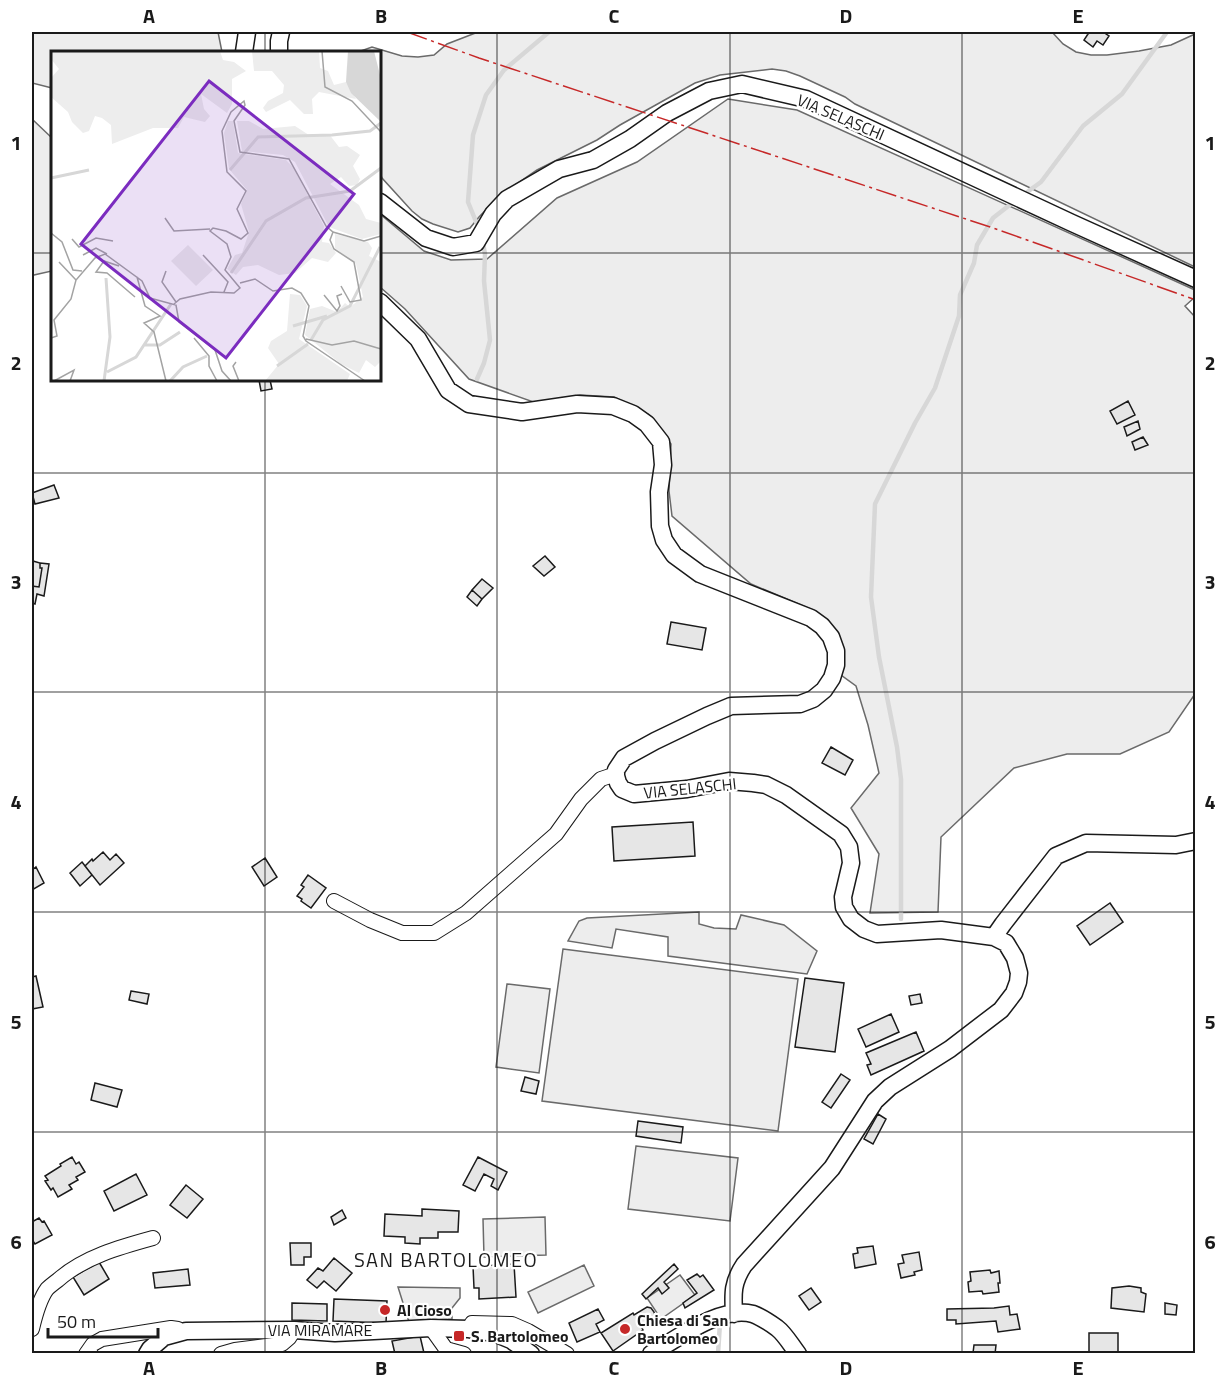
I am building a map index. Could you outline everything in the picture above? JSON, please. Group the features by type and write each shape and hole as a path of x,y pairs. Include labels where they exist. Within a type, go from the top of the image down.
{"street":[{"path":"244,51 247,32"},
{"path":"279,51 281,32"},
{"name":"VIA SELASCHI","path":"381,203 426,238 453,247 476,243 493,214 507,199 560,169 593,160 630,140 667,113 709,91 742,84 806,99 1196,279"},
{"path":"334,901 370,920 402,933 434,933 466,913 556,834 581,799 601,779 616,774 624,758 730,706 800,704 813,699 824,690 832,678 836,665 836,651 831,638 822,626 810,618 700,574 674,555 664,540 660,526 659,492 663,465 661,442 647,424 633,414 613,406 577,404 522,412 469,404 448,390 418,339 381,303"},
{"name":"VIA SELASCHI","path":"616,774 622,789 633,794 687,789 729,781 766,785 786,795 841,834 849,847 851,862 843,897 844,907 851,919 864,929 877,934 941,930 994,938"},
{"path":"734,1314 733,1291 737,1276 744,1265 832,1168 875,1101 890,1087 950,1049 1001,1010 1014,993 1019,973 1015,958 1005,943 994,938 1056,856 1086,843 1176,845 1196,841"},
{"path":"32,1329 36,1311 47,1290 65,1273 88,1259 153,1238"},
{"path":"651,1353 707,1320 734,1314 751,1314 763,1318 779,1329 798,1353"},
{"path":"469,1329 472,1323 512,1324 567,1353"},
{"path":"86,1353 93,1344 109,1337 171,1328 186,1331"},
{"path":"430,1328 446,1349 464,1353"},
{"name":"VIA MIRAMARE","path":"147,1353 164,1337 186,1331 294,1330 335,1333 430,1328 469,1329 494,1333 511,1340 531,1353"},
{"path":"221,1353 282,1344 294,1330"}],"shaded area":[{"path":"32,32 218,32 222,51 51,51 51,88 32,83"},
{"path":"478,32 1052,32 1063,44 1076,52 1107,55 1171,45 1195,34 1195,267 855,104 845,97 800,76 772,69 720,75 695,83 597,140 537,170 499,196 470,228 458,232 422,219 382,178 381,51 361,51 372,47 402,56 418,57 434,55 447,44"},
{"path":"728,99 797,110 1195,290 1195,297 1185,306 1196,318 1195,694 1169,732 1120,754 1067,754 1014,768 941,837 938,912 870,913 879,854 851,808 879,773 856,686 841,675 833,631 815,611 751,584 672,516 669,491 671,444 648,414 614,397 580,395 539,404 469,379 405,309 381,288 381,215 424,251 451,260 487,259 557,198 637,162"},
{"path":"32,119 51,137 51,271 32,277"},
{"path":"699,912 699,924 714,928 736,929 741,915 784,925 817,951 807,974 668,956 668,937 616,929 612,948 568,941 579,921 587,918"},
{"path":"563,949 798,979 778,1131 542,1101"},
{"path":"507,984 550,989 539,1073 496,1067"},
{"path":"636,1146 738,1158 730,1221 628,1209"},
{"path":"545,1217 546,1255 484,1257 483,1219"},
{"path":"584,1265 594,1286 538,1313 528,1292"},
{"path":"680,1275 695,1295 661,1319 647,1298"},
{"path":"398,1287 460,1288 460,1298 452,1308 452,1319 409,1322"}],"building":[{"path":"1084,32 1103,32 1109,36 1103,45 1097,41 1093,47 1084,40 1088,34"},
{"path":"259,381 270,381 272,389 261,391"},
{"path":"1128,401 1135,415 1117,424 1110,411"},
{"path":"1138,421 1140,429 1127,436 1124,427"},
{"path":"1143,437 1148,445 1135,450 1132,442"},
{"path":"54,485 59,498 35,504 32,493"},
{"path":"545,556 555,567 544,576 533,566"},
{"path":"33,561 40,563 40,568 42,568 39,587 32,586"},
{"path":"40,563 49,564 44,596 37,594 35,604 32,603 32,586 39,587 42,568 40,568"},
{"path":"482,579 493,588 482,599 472,590"},
{"path":"472,590 482,599 477,606 467,597"},
{"path":"671,622 706,628 702,650 667,644"},
{"path":"831,747 853,760 845,775 822,763"},
{"path":"693,822 695,856 614,861 612,827"},
{"path":"103,852 110,860 116,854 124,863 100,885 85,866"},
{"path":"265,858 277,877 264,886 252,867"},
{"path":"82,862 92,875 80,886 70,873"},
{"path":"36,867 44,883 32,890 32,870"},
{"path":"308,875 326,888 311,908 297,896 304,887 301,885"},
{"path":"1110,903 1123,922 1090,945 1077,926"},
{"path":"36,976 43,1007 32,1009 32,977"},
{"path":"805,978 844,983 835,1052 795,1047"},
{"path":"131,991 149,994 147,1004 129,1000"},
{"path":"920,994 922,1003 911,1005 909,996"},
{"path":"891,1014 899,1032 866,1047 858,1029"},
{"path":"916,1032 924,1051 871,1075 867,1065 871,1064 866,1053"},
{"path":"841,1074 850,1080 831,1108 822,1102"},
{"path":"525,1077 539,1081 536,1094 521,1091"},
{"path":"95,1083 122,1090 117,1107 91,1100"},
{"path":"878,1114 886,1119 873,1144 864,1139"},
{"path":"638,1121 683,1127 681,1143 636,1136"},
{"path":"72,1157 76,1164 79,1162 85,1172 69,1185 72,1189 58,1197 45,1181 48,1180 45,1176"},
{"path":"478,1157 507,1172 498,1190 491,1186 494,1179 484,1174 475,1191 463,1185"},
{"path":"136,1174 147,1195 114,1211 104,1191"},
{"path":"186,1185 203,1199 187,1218 170,1205"},
{"path":"422,1209 459,1211 458,1232 438,1232 438,1238 420,1238 420,1244 405,1243 405,1237 384,1236 385,1214 422,1216"},
{"path":"342,1210 346,1218 334,1225 331,1217"},
{"path":"39,1218 42,1222 44,1221 52,1235 35,1244 32,1242 32,1222"},
{"path":"290,1243 311,1243 311,1257 304,1257 304,1265 291,1265"},
{"path":"873,1246 876,1264 855,1268 853,1254 858,1253 857,1248"},
{"path":"919,1252 922,1270 914,1272 915,1275 901,1278 898,1264 904,1263 902,1255"},
{"path":"334,1258 352,1273 336,1291 324,1281 317,1288 307,1280 318,1268 323,1271"},
{"path":"99,1262 109,1279 84,1295 73,1277"},
{"path":"514,1264 516,1297 479,1299 479,1288 474,1288 473,1266"},
{"path":"674,1264 678,1269 664,1282 669,1288 662,1294 658,1288 646,1299 642,1294"},
{"path":"188,1269 190,1285 155,1288 153,1273"},
{"path":"990,1270 991,1273 999,1271 999,1292 983,1294 982,1291 969,1292 970,1272"},
{"path":"697,1274 700,1277 703,1275 714,1290 685,1308 683,1303 697,1293 687,1280"},
{"path":"1129,1286 1141,1288 1141,1292 1146,1294 1144,1312 1111,1308 1112,1288"},
{"path":"811,1288 821,1302 809,1310 799,1296"},
{"path":"334,1299 387,1301 386,1323 333,1321"},
{"path":"292,1303 327,1304 327,1321 292,1320"},
{"path":"1165,1303 1177,1305 1176,1315 1165,1314"},
{"path":"1009,1306 1010,1315 1017,1314 1020,1329 998,1332 996,1321 956,1324 956,1320 947,1320 947,1309"},
{"name":"Chiesa di San Bartolomeo","path":"647,1307 654,1312 654,1320 613,1351 601,1333"},
{"path":"598,1309 604,1320 596,1324 600,1332 577,1342 569,1323"},
{"path":"1089,1333 1118,1333 1118,1354 1089,1354"},
{"path":"420,1336 424,1353 395,1354 392,1341"},
{"path":"974,1345 996,1345 995,1354 973,1353"}],"waterway":[{"path":"479,229 468,202 473,135 486,95 504,70 549,32"},
{"path":"1023,195 1041,182 1083,126 1122,94 1167,32"},
{"path":"901,919 901,779 879,657 871,597 875,504 935,388 959,316 960,295 974,263 977,245 993,218 1016,200"},
{"path":"477,379 490,340 483,243"},
{"path":"718,1354 720,1323"}],"power":[{"path":"407,32 479,58 996,229 1196,300"}],"place":[{"name":"Al Cioso","path":"385,1310"},
{"name":"Chiesa di San Bartolomeo","path":"625,1329"},
{"name":"S. Bartolomeo","path":"459,1336"}],"district":[{"name":"SAN BARTOLOMEO","path":"446,1259"}]}
